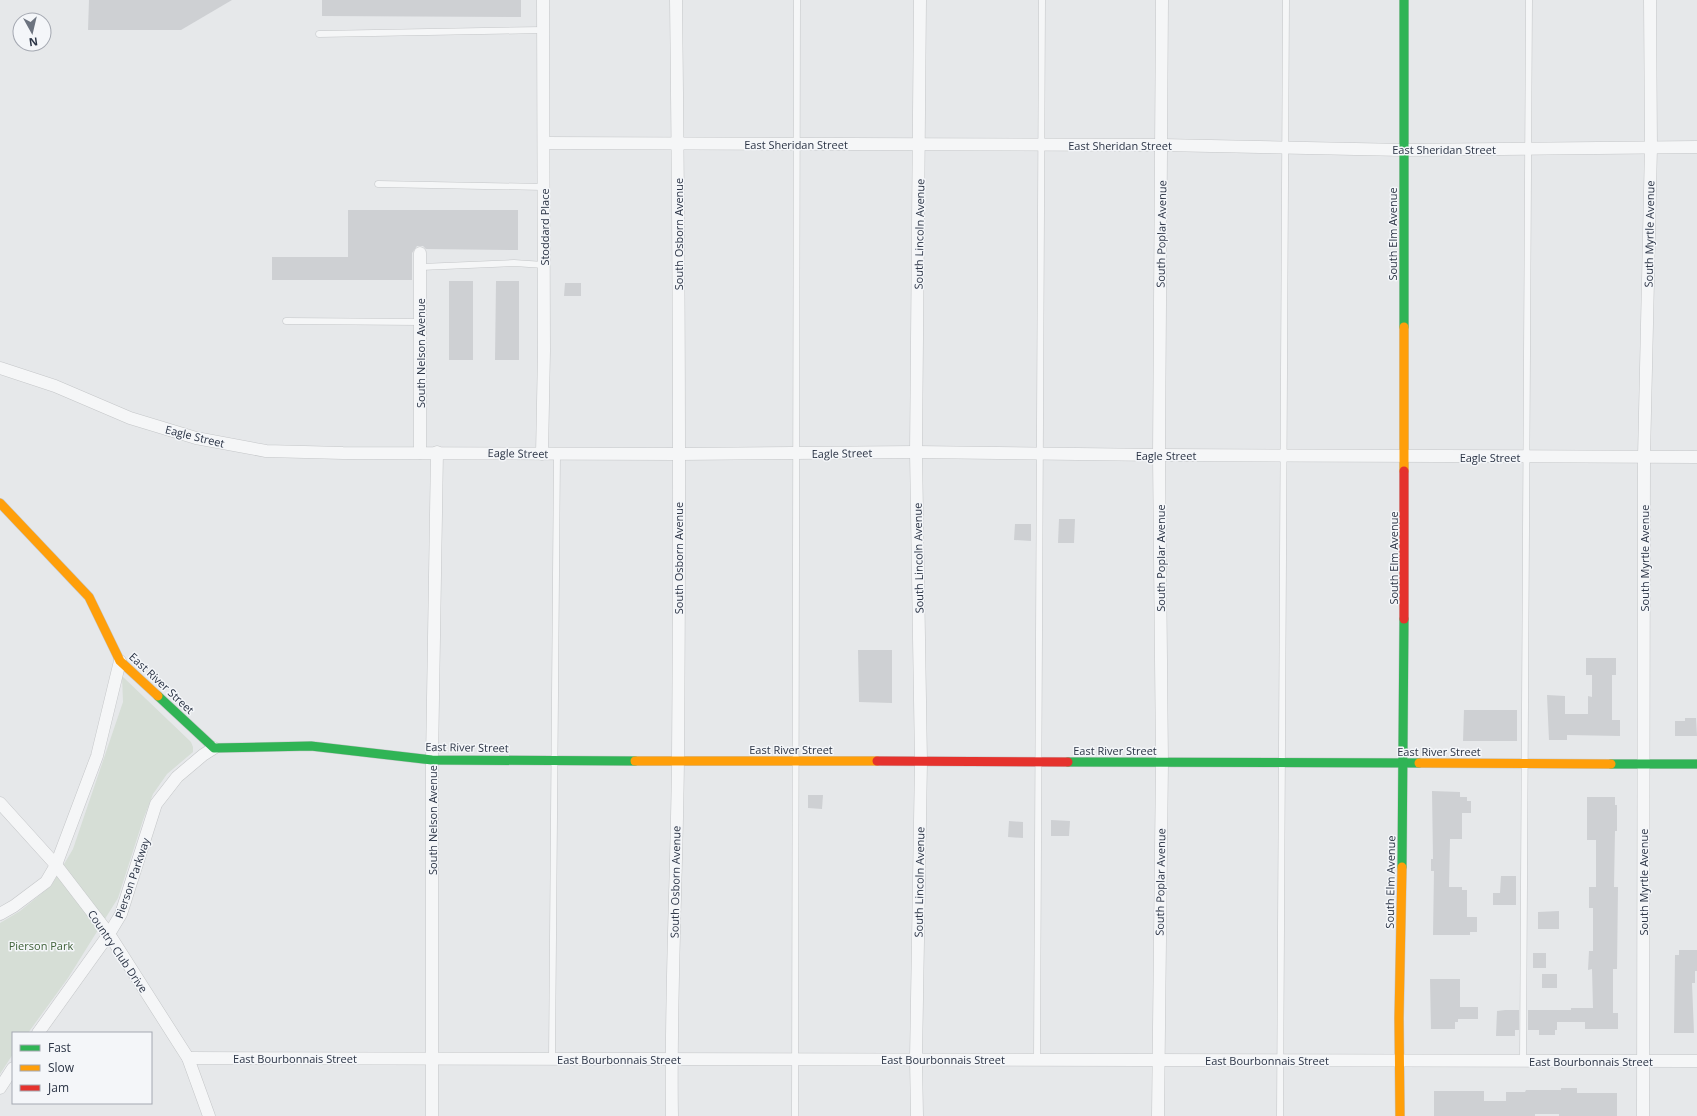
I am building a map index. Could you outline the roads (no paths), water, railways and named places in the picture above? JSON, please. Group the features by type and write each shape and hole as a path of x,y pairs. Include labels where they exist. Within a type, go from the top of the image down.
{"street":[{"name":"Stoddard Place","path":"542,454 544,265 543,0"},
{"name":"South Osborn Avenue","path":"672,1116 671,1059 678,760 679,454 676,0"},
{"name":"South Lincoln Avenue","path":"917,1116 916,1059 921,762 916,452 920,144 920,0"},
{"name":"South Poplar Avenue","path":"1158,1116 1162,762 1159,456 1162,0"},
{"name":"South Elm Avenue","path":"1400,1116 1399,1061 1404,763 1404,0"},
{"name":"South Myrtle Avenue","path":"1643,1116 1644,457 1651,147 1650,0"},
{"name":"East Sheridan Street","path":"544,143 1041,144 1404,150 1697,147"},
{"name":"South Nelson Avenue","path":"420,253 420,452"},
{"name":"Eagle Street","path":"0,368 55,386 130,418 196,438 266,451 542,454 916,452 1159,456 1697,457"},
{"name":"South Nelson Avenue","path":"432,1116 432,760 437,452"},
{"name":"East River Street","path":"0,503 89,597 120,661 214,748 311,746 432,760 1697,764"},
{"path":"0,914 14,906 46,882 56,866 97,756 120,661"},
{"name":"Pierson Parkway","path":"39,1032 109,934 121,914 156,804 177,777 203,755 214,748"},
{"name":"Country Club Drive","path":"0,803 56,866 109,934 188,1058 208,1116"},
{"name":"East Bourbonnais Street","path":"188,1058 1697,1061"},
{"path":"0,1088 12,1070"}],"lane":[{"path":"795,1116 797,0"},
{"path":"1037,1060 1042,0"},
{"path":"1280,1116 1286,0"},
{"path":"1524,1061 1529,0"},
{"path":"318,34 543,30"},
{"path":"378,184 544,187"},
{"path":"420,267 514,263 544,265"},
{"path":"286,321 420,322"},
{"path":"552,1058 557,454"}],"park label":[{"name":"Pierson Park","path":"41,945"}]}
